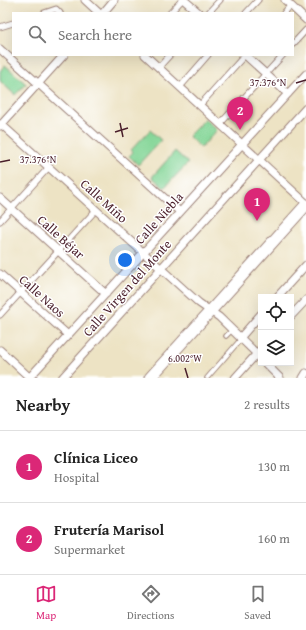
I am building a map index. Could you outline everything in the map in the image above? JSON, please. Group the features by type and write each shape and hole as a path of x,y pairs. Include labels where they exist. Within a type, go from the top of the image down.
{"main road":[{"path":"150,378 306,204"}],"street":[{"path":"85,0 98,12"},
{"path":"104,12 114,0"},
{"path":"171,12 183,0 198,12"},
{"path":"209,12 220,0"},
{"path":"247,12 258,0"},
{"path":"285,0 306,20"},
{"path":"285,12 290,6"},
{"path":"47,12 56,9 59,12"},
{"path":"0,27 12,23"},
{"path":"294,43 306,30"},
{"path":"0,49 180,212"},
{"path":"1,125 63,56"},
{"path":"146,56 306,204"},
{"path":"158,68 169,56"},
{"path":"180,87 207,56"},
{"path":"200,105 244,56"},
{"path":"246,56 288,94"},
{"path":"220,124 282,56"},
{"name":"Calle Niebla","path":"30,378 306,74"},
{"name":"Calle Virgen del Monte","path":"62,378 306,108"},
{"name":"Calle Miño","path":"1,125 199,303 219,317 258,352"},
{"path":"0,221 49,167"},
{"name":"Calle Béjar","path":"0,198 106,294"},
{"path":"0,315 96,210"},
{"path":"280,294 306,265"},
{"name":"Calle Naos","path":"0,274 68,335"},
{"path":"294,313 306,300"},
{"path":"241,338 258,318"},
{"path":"0,350 30,378"},
{"path":"235,378 258,356"},
{"path":"269,366 280,378"},
{"path":"303,378 306,373"}],"lane":[{"path":"226,336 232,330"},
{"path":"207,378 241,338"}],"green space":[{"path":"5,65 26,84 15,95 0,81 0,71"},
{"path":"205,119 217,130 201,148 188,136"},
{"path":"150,130 161,140 138,165 129,156 133,152 131,150"},
{"path":"175,151 188,163 164,188 152,177"}],"place":[{"name":"Frutería Marisol","path":"240,130"},
{"name":"Clínica Liceo","path":"257,221"}]}
